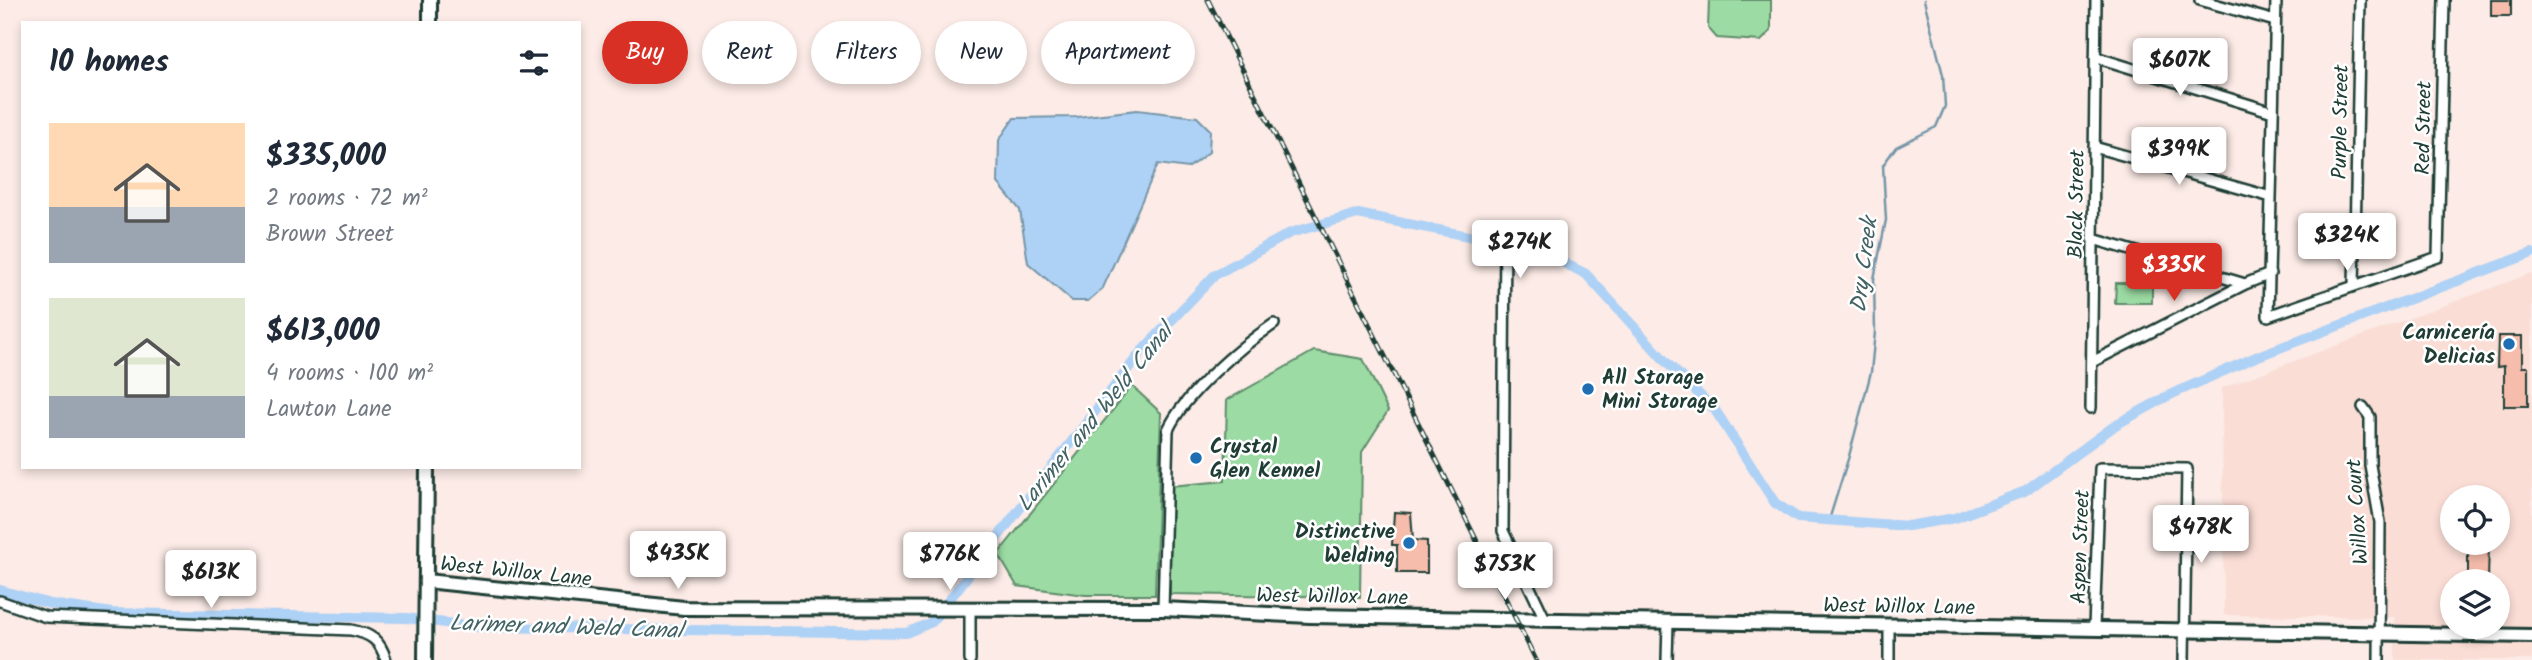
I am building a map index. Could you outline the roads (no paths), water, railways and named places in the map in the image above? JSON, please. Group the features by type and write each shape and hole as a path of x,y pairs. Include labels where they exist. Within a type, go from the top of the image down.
{"main road":[{"path":"430,0 430,21"},
{"path":"425,654 427,469"},
{"name":"West Willox Lane","path":"426,581 681,608 1163,609 1310,616 2532,636"}],"street":[{"name":"Black Street","path":"2091,408 2096,0"},
{"path":"2200,0 2275,21"},
{"path":"2276,0 2268,316 2354,286"},
{"name":"Purple Street","path":"2354,286 2360,0"},
{"name":"Red Street","path":"2354,286 2438,257 2444,0"},
{"path":"2095,57 2273,111"},
{"path":"2094,147 2272,198"},
{"path":"1506,228 1503,531 1545,619"},
{"path":"2093,239 2245,284"},
{"path":"2092,362 2245,284 2270,274"},
{"path":"1163,609 1168,430 1175,415 1214,374 1246,343 1273,324"},
{"name":"Willox Court","path":"2363,407 2370,418 2370,465 2380,522 2379,660"},
{"name":"Aspen Street","path":"2094,628 2100,468 2187,469 2185,629"},
{"path":"0,601 46,617 351,630 375,638 382,646 386,660"},
{"path":"970,609 970,660"},
{"path":"1667,660 1668,621"},
{"path":"1889,625 1889,660"},
{"path":"2184,660 2185,629"}],"water":[{"path":"1137,110 1197,117 1210,130 1209,152 1188,168 1158,164 1103,288 1088,301 1072,301 1028,263 1020,210 998,183 999,140 1014,118 1077,117"}],"waterway":[{"name":"Dry Creek","path":"1829,520 1871,372 1875,332 1874,279 1886,220 1883,165 1896,147 1936,127 1945,106 1943,75 1924,0"},
{"name":"Larimer and Weld Canal","path":"0,590 50,604 112,613 406,618 477,627 906,633 932,622 1141,352 1215,275 1290,233 1358,214 1538,250 1586,274 1667,363 1715,410 1775,503 1798,518 1908,526 1955,518 2026,491 2117,424 2172,394 2258,356 2532,253"}],"railway":[{"path":"1208,0 1536,660"}],"place":[{"name":"Carnicería Delicias","path":"2509,344"},
{"name":"All Storage Mini Storage","path":"1588,389"},
{"name":"Crystal Glen Kennel","path":"1196,458"},
{"name":"Distinctive Welding","path":"1409,543"}]}
